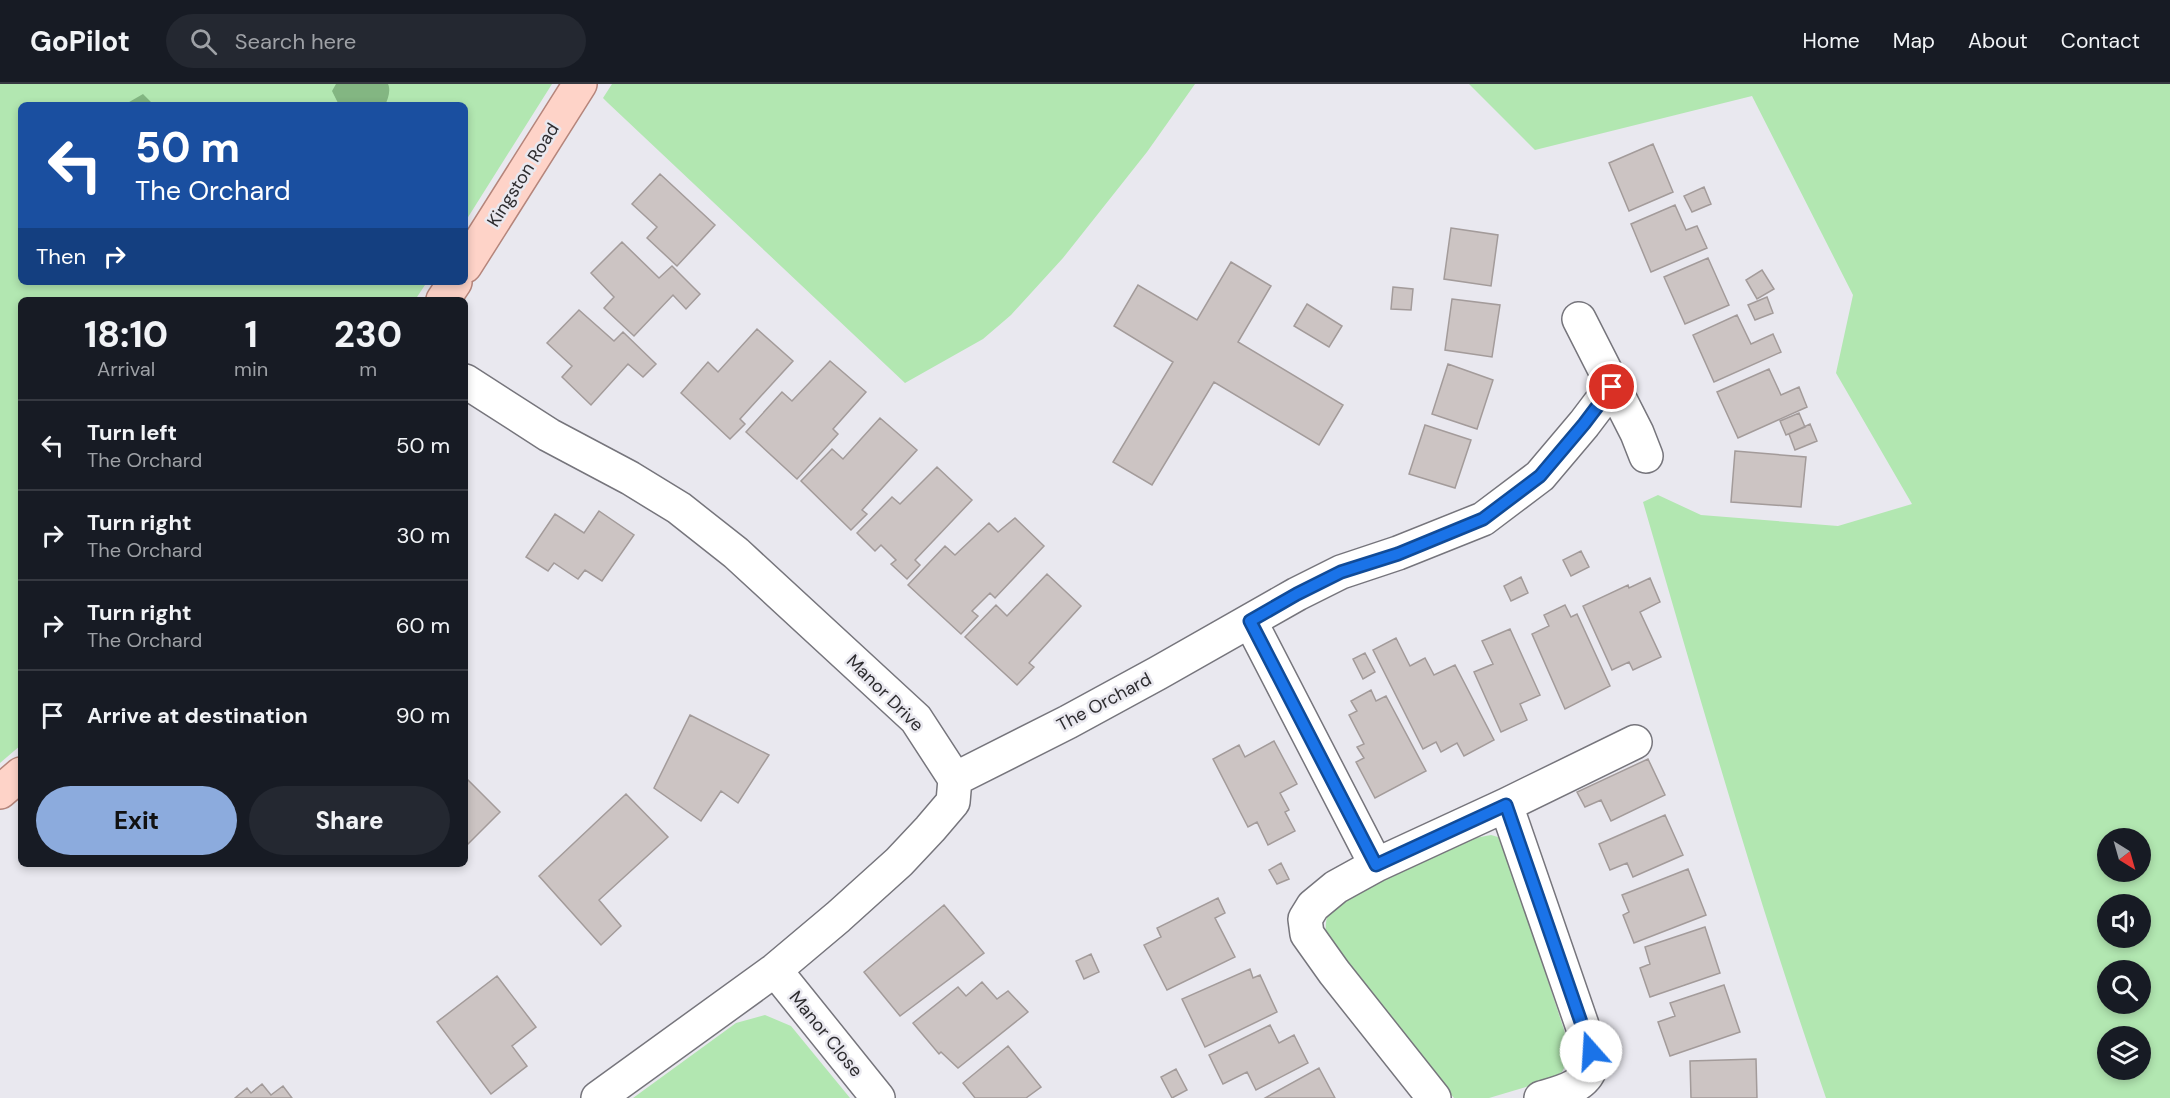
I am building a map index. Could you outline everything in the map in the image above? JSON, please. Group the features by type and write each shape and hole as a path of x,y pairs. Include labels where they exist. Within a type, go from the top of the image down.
{"main road":[{"name":"Kingston Road","path":"468,261 580,84"},
{"path":"0,792 18,777"}],"street":[{"path":"1579,319 1612,387 1638,433 1646,456"},
{"name":"Manor Drive","path":"468,383 549,435 630,478 679,508 736,553 916,719 955,779"},
{"name":"The Orchard","path":"955,779 1068,722 1297,594 1341,572 1398,554 1483,519 1540,476 1612,387"},
{"path":"1250,621 1376,865"},
{"path":"1434,1098 1334,972 1307,934 1305,919 1313,906 1336,887 1376,865 1635,742"},
{"path":"598,1098 775,970 838,917 899,862 953,802 955,779"},
{"path":"1506,805 1591,1051 1592,1067 1582,1080 1569,1089 1540,1098"},
{"name":"Manor Close","path":"775,970 878,1098"}],"green space":[{"path":"0,84 552,84 468,217 468,102 18,102 18,285 425,285 417,297 18,297 18,748 0,763"},
{"path":"336,84 388,84 389,94 386,102 338,102 332,91"},
{"path":"612,84 1195,84 1147,152 1063,258 1011,315 983,339 905,383 603,98"},
{"path":"1469,84 2170,84 2170,1098 1826,1098 1708,727 1643,502 1658,495 1701,515 1838,526 1912,504 1836,373 1853,295 1752,96 1535,150"},
{"path":"143,94 151,102 129,102"},
{"path":"1491,835 1498,837 1504,846 1568,1042 1569,1058 1562,1072 1546,1081 1489,1098 1454,1098 1433,1075 1326,937 1326,921 1331,909 1339,901 1470,839"},
{"path":"765,1015 791,1026 850,1098 633,1098 736,1023"}],"building":[{"path":"1653,144 1673,192 1629,211 1609,163"},
{"path":"660,174 715,225 677,266 647,238 657,227 632,204"},
{"path":"1704,187 1711,204 1692,212 1684,196"},
{"path":"1675,205 1686,230 1697,226 1707,248 1651,272 1631,224"},
{"path":"1451,228 1498,235 1491,286 1444,279"},
{"path":"622,242 659,278 672,266 700,294 686,309 673,295 634,336 604,308 614,297 591,273"},
{"path":"1708,258 1729,305 1685,324 1664,277"},
{"path":"1231,262 1271,286 1238,342 1343,405 1319,445 1214,382 1152,485 1113,462 1173,362 1114,326 1138,285 1197,320"},
{"path":"1762,270 1774,289 1757,299 1746,280"},
{"path":"1393,287 1413,289 1411,310 1391,309"},
{"path":"1767,297 1773,313 1755,320 1748,305"},
{"path":"1452,299 1500,305 1492,357 1445,350"},
{"path":"1307,304 1342,326 1329,347 1294,326"},
{"path":"579,310 614,341 623,332 656,364 643,377 628,364 591,405 562,377 572,366 547,343"},
{"path":"1737,315 1751,344 1773,334 1781,352 1714,382 1693,335"},
{"path":"757,329 793,361 740,419 745,424 730,439 681,393 708,362 718,372"},
{"path":"830,361 866,392 833,429 838,434 797,479 746,432 782,392 792,401"},
{"path":"1448,364 1493,380 1477,429 1432,414"},
{"path":"1769,369 1781,395 1799,387 1807,407 1738,438 1717,392"},
{"path":"1799,413 1805,427 1786,435 1780,421"},
{"path":"880,418 917,450 862,510 867,514 851,530 801,481 832,449 843,459"},
{"path":"1810,424 1817,441 1795,450 1789,434"},
{"path":"1425,425 1471,440 1455,488 1409,474"},
{"path":"1735,451 1806,457 1801,507 1731,502"},
{"path":"937,467 972,500 915,560 920,565 907,579 891,564 896,560 881,545 875,551 857,533 892,497 900,504"},
{"path":"599,511 634,535 602,581 585,570 578,579 554,563 548,571 526,557 555,514 584,533"},
{"path":"1015,518 1044,546 995,598 990,593 972,611 978,616 961,634 908,585 945,546 955,555 989,523 998,532"},
{"path":"1581,551 1589,567 1571,576 1563,560"},
{"path":"1047,574 1081,606 1029,663 1034,667 1017,685 965,637 996,605 1007,616"},
{"path":"1521,577 1528,593 1511,601 1504,586"},
{"path":"1650,578 1660,602 1640,612 1661,657 1633,670 1629,662 1612,670 1583,606 1628,585 1629,588"},
{"path":"1565,605 1571,617 1577,614 1610,686 1565,709 1532,634 1549,626 1544,615"},
{"path":"1510,629 1540,695 1520,704 1527,720 1501,732 1474,672 1493,664 1482,641"},
{"path":"1396,638 1410,666 1425,658 1434,675 1455,665 1494,740 1464,756 1457,743 1441,752 1436,742 1423,749 1373,650"},
{"path":"1365,653 1375,672 1363,679 1353,659"},
{"path":"1371,690 1376,701 1386,696 1426,771 1375,798 1356,762 1364,758 1357,747 1364,744 1349,715 1357,711 1351,701"},
{"path":"690,715 769,755 738,803 721,791 701,821 654,788"},
{"path":"1274,741 1297,784 1280,793 1289,810 1285,812 1295,831 1268,845 1257,822 1248,827 1213,759 1239,745 1245,757"},
{"path":"1648,759 1665,795 1611,821 1601,800 1585,807 1577,792"},
{"path":"468,780 500,812 468,844"},
{"path":"626,794 668,837 599,900 621,926 601,945 539,876"},
{"path":"1665,815 1683,855 1633,877 1627,863 1610,870 1599,844"},
{"path":"1281,863 1289,879 1277,884 1269,870"},
{"path":"1688,869 1706,915 1634,943 1623,915 1629,912 1622,895"},
{"path":"1218,898 1225,913 1215,918 1235,957 1167,990 1144,945 1161,937 1157,928"},
{"path":"944,905 984,953 900,1016 864,972"},
{"path":"1705,927 1720,973 1650,997 1640,968 1650,964 1645,947"},
{"path":"1091,954 1099,972 1084,979 1076,961"},
{"path":"1250,969 1253,978 1260,975 1277,1012 1205,1047 1182,999"},
{"path":"497,976 536,1027 512,1046 527,1066 491,1094 437,1022"},
{"path":"982,982 997,999 1008,991 1028,1012 958,1068 941,1052 939,1054 913,1023 958,987 966,996"},
{"path":"1724,985 1740,1032 1670,1056 1658,1022 1675,1016 1670,1003"},
{"path":"1270,1025 1279,1043 1294,1035 1308,1063 1256,1090 1247,1072 1223,1084 1209,1055"},
{"path":"1008,1046 1041,1087 1026,1098 975,1098 963,1083"},
{"path":"1756,1059 1757,1098 1691,1098 1690,1061"},
{"path":"1319,1068 1335,1098 1265,1098"},
{"path":"1176,1069 1187,1090 1172,1098 1161,1077"},
{"path":"262,1084 271,1095 283,1086 292,1098 235,1098 247,1088 251,1093"}],"route":[{"path":"1591,1051 1506,805 1376,865 1250,621 1341,572 1398,554 1483,519 1540,476 1612,387"}]}
